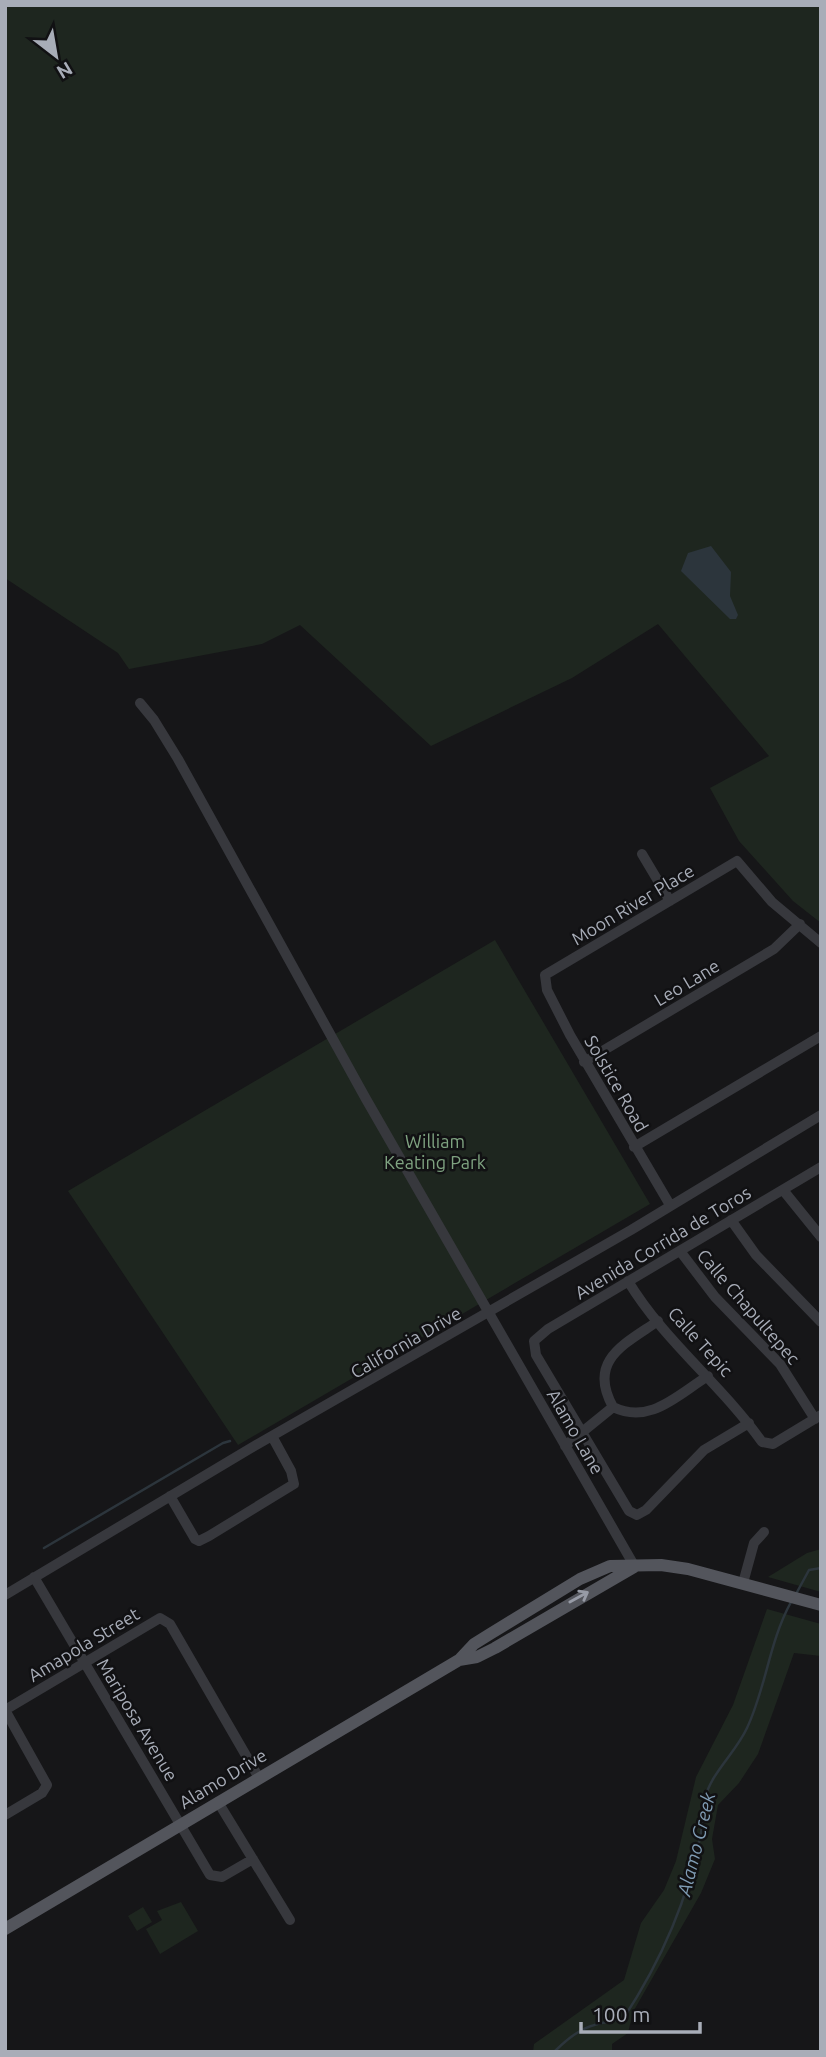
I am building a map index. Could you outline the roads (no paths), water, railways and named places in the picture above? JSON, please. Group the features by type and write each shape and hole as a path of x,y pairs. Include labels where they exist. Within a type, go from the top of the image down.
{"main road":[{"name":"Alamo Drive","path":"5,1929 459,1660 474,1644 553,1596 610,1566 680,1567 821,1605"},
{"name":"Alamo Drive","path":"459,1660 478,1657 635,1567"},
{"path":"478,1657 486,1646 528,1620 553,1596"}],"street":[{"name":"Alamo Lane","path":"140,703 178,758 366,1099 635,1567"},
{"path":"642,854 670,901"},
{"name":"Moon River Place","path":"545,975 737,861 772,902 800,924"},
{"path":"800,924 821,943"},
{"name":"Leo Lane","path":"584,1062 774,950 800,924"},
{"name":"Solstice Road","path":"545,975 547,990 584,1062 670,1205"},
{"path":"634,1147 821,1036"},
{"name":"California Drive","path":"5,1595 170,1496 489,1313 821,1115"},
{"name":"Avenida Corrida de Toros","path":"582,1432 536,1354 534,1340 821,1167"},
{"path":"783,1190 821,1237"},
{"path":"731,1220 756,1255 821,1322"},
{"name":"Calle Chapultepec","path":"680,1251 715,1297 780,1364 818,1417"},
{"name":"Calle Tepic","path":"628,1282 768,1445 818,1417"},
{"path":"659,1321 610,1358 605,1368 604,1388 614,1407 629,1413 650,1412 708,1377"},
{"path":"565,1446 614,1407"},
{"path":"582,1432 629,1511 637,1515 646,1510 704,1450 750,1423"},
{"path":"170,1496 195,1539 199,1541 208,1536 293,1484 291,1471 273,1438"},
{"path":"743,1583 754,1543 764,1532"},
{"name":"Mariposa Avenue","path":"34,1577 210,1875 222,1877 253,1859"},
{"name":"Amapola Street","path":"5,1710 158,1619 165,1619 259,1779"},
{"path":"5,1710 47,1785 42,1793 5,1815"},
{"path":"218,1802 289,1920"}],"waterway":[{"path":"44,1548 230,1441"},
{"name":"Alamo Creek","path":"796,1594 809,1570 821,1568"},
{"name":"Alamo Creek","path":"554,2052 585,2028 623,2019 649,1976 671,1930 689,1882 701,1833 707,1791 747,1728 791,1602"}],"park label":[{"name":"William Keating Park","path":"435,1152"}]}
